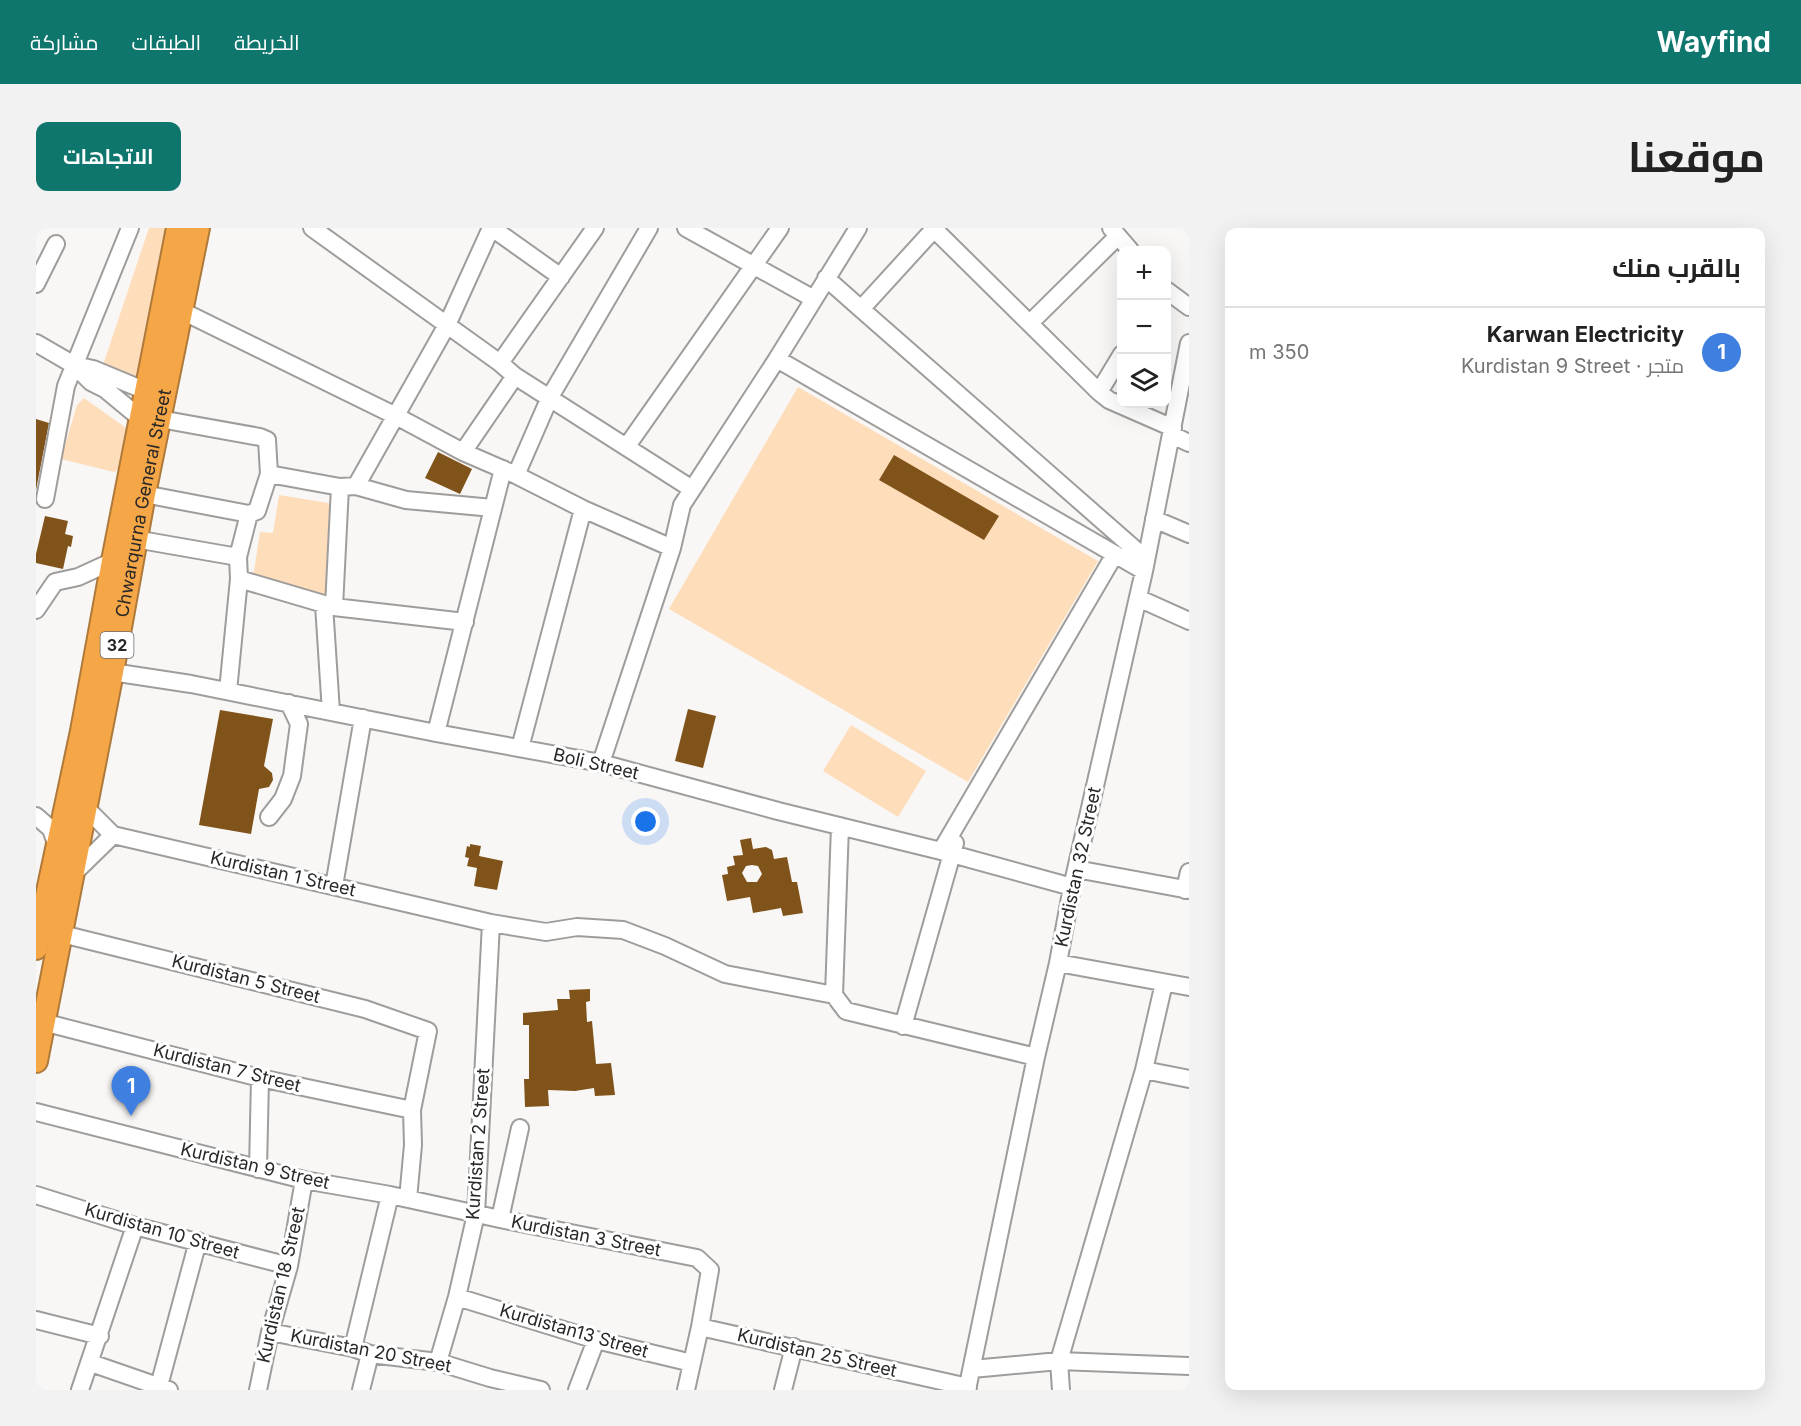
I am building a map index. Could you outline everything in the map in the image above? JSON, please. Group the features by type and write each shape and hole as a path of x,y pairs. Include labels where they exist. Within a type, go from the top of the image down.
{"highway":[{"name":"Chwarqurna General Street","path":"36,1061 72,875 76,806 144,494 150,418 146,391 178,228"},
{"name":"Chwarqurna General Street","path":"107,665 113,561 150,418 182,311 198,228"},
{"name":"Chwarqurna General Street","path":"36,948 58,849 76,806"}],"street":[{"path":"45,499 66,386 130,228"},
{"path":"312,228 515,376 692,489"},
{"path":"331,712 329,606 348,486 396,416 447,325 491,228 561,277"},
{"path":"500,363 595,228"},
{"path":"436,733 493,508 550,397 649,228"},
{"path":"686,228 814,299"},
{"path":"627,446 780,228"},
{"path":"601,763 672,548 682,505 777,359 858,228"},
{"path":"861,309 935,229 1099,392 1109,400 1173,431 1189,443"},
{"path":"1030,323 1114,232 1126,246"},
{"path":"36,284 56,244"},
{"path":"826,278 1145,565"},
{"path":"1171,293 1189,307"},
{"path":"182,311 396,416 463,452 672,548"},
{"path":"36,343 74,365 91,382 150,418 267,440 269,474 257,511 249,514 144,494"},
{"name":"Kurdistan 32 Street","path":"968,1389 1076,868 1145,565 1189,343"},
{"path":"777,359 1115,554 1145,565"},
{"path":"1099,392 1117,362"},
{"path":"74,365 93,369 146,391"},
{"path":"463,452 515,376"},
{"path":"269,474 348,486 406,500 493,508"},
{"path":"520,748 583,509"},
{"path":"228,691 239,579 238,557 249,514"},
{"path":"1154,519 1189,534"},
{"path":"135,539 238,557"},
{"path":"903,1026 946,852 964,811 1115,554"},
{"path":"36,610 55,582 78,577 113,561"},
{"path":"239,579 329,606 465,622"},
{"path":"1138,598 1189,621"},
{"name":"Boli Street","path":"107,665 289,704 601,763 1072,887"},
{"path":"269,817 283,799 292,776 299,724 289,704"},
{"path":"334,886 363,718"},
{"path":"36,810 51,813 76,806 113,835 72,875"},
{"path":"36,816 51,829 58,849"},
{"path":"840,826 834,994 846,1011 1036,1057"},
{"name":"Kurdistan 1 Street","path":"113,835 491,923 546,932 577,927 622,930 665,945 725,974 834,994"},
{"path":"1076,868 1187,890 1189,872"},
{"name":"Kurdistan 2 Street","path":"438,1362 457,1297 476,1214 491,923"},
{"name":"Kurdistan 5 Street","path":"62,934 365,1009 428,1031 412,1110"},
{"path":"1058,963 1189,987"},
{"path":"1061,1390 1059,1361 1144,1070 1164,983"},
{"name":"Kurdistan 7 Street","path":"43,1022 260,1078 412,1110"},
{"path":"1144,1070 1189,1079"},
{"path":"258,1169 260,1078"},
{"path":"408,1199 413,1145 412,1110"},
{"name":"Kurdistan 9 Street","path":"36,1112 304,1180 390,1195 476,1214"},
{"path":"500,1219 520,1128"},
{"name":"Kurdistan 18 Street","path":"258,1390 270,1332 289,1266 304,1180"},
{"name":"Kurdistan 10 Street","path":"36,1195 135,1226 289,1266"},
{"path":"353,1348 390,1195"},
{"name":"Kurdistan 3 Street","path":"476,1214 697,1258 710,1270 700,1327"},
{"path":"80,1390 91,1363 135,1226"},
{"path":"91,1363 165,1388 198,1241"},
{"name":"Kurdistan13 Street","path":"457,1297 596,1340 692,1363"},
{"path":"36,1320 100,1336"},
{"path":"686,1390 700,1327"},
{"name":"Kurdistan 25 Street","path":"700,1327 968,1389"},
{"name":"Kurdistan 20 Street","path":"270,1332 353,1348 370,1354 438,1362 488,1384 541,1390"},
{"path":"577,1390 596,1340"},
{"path":"783,1390 794,1347"},
{"path":"361,1390 370,1354"},
{"path":"972,1369 1059,1361 1189,1366"}],"shaded area":[{"path":"149,228 170,228 139,381 102,368"},
{"path":"798,387 1098,561 968,782 669,609"},
{"path":"84,398 129,430 121,468 114,472 61,459 77,405"},
{"path":"279,495 341,505 328,596 252,584 260,532 273,533"},
{"path":"851,725 926,771 898,817 823,771"}],"building":[{"path":"36,419 49,423 36,490"},
{"path":"438,452 472,469 460,494 425,478"},
{"path":"894,455 999,516 984,540 879,480"},
{"path":"45,516 68,521 65,534 73,536 71,547 68,546 63,569 36,563"},
{"path":"688,709 716,716 703,768 675,761"},
{"path":"220,710 273,719 264,766 272,773 273,780 269,787 259,789 251,834 199,825"},
{"path":"751,838 753,849 766,847 772,850 774,859 787,857 792,882 797,882 803,913 783,916 781,908 753,913 750,897 727,901 722,875 728,874 727,867 735,865 733,856 743,855 740,840","holes":["746,866 758,866 762,874 757,882 747,882 742,873"]},
{"path":"470,844 481,846 479,856 503,861 497,890 474,886 477,868 467,866 469,858 465,857 467,846 470,847"},
{"path":"590,989 590,1001 586,1002 587,1022 592,1021 596,1064 611,1063 615,1095 595,1096 594,1088 575,1091 548,1090 549,1106 525,1107 524,1079 529,1079 529,1025 523,1025 523,1013 558,1010 557,999 570,999 569,990"}],"place":[{"name":"Karwan Electricity","path":"131,1116"}]}
